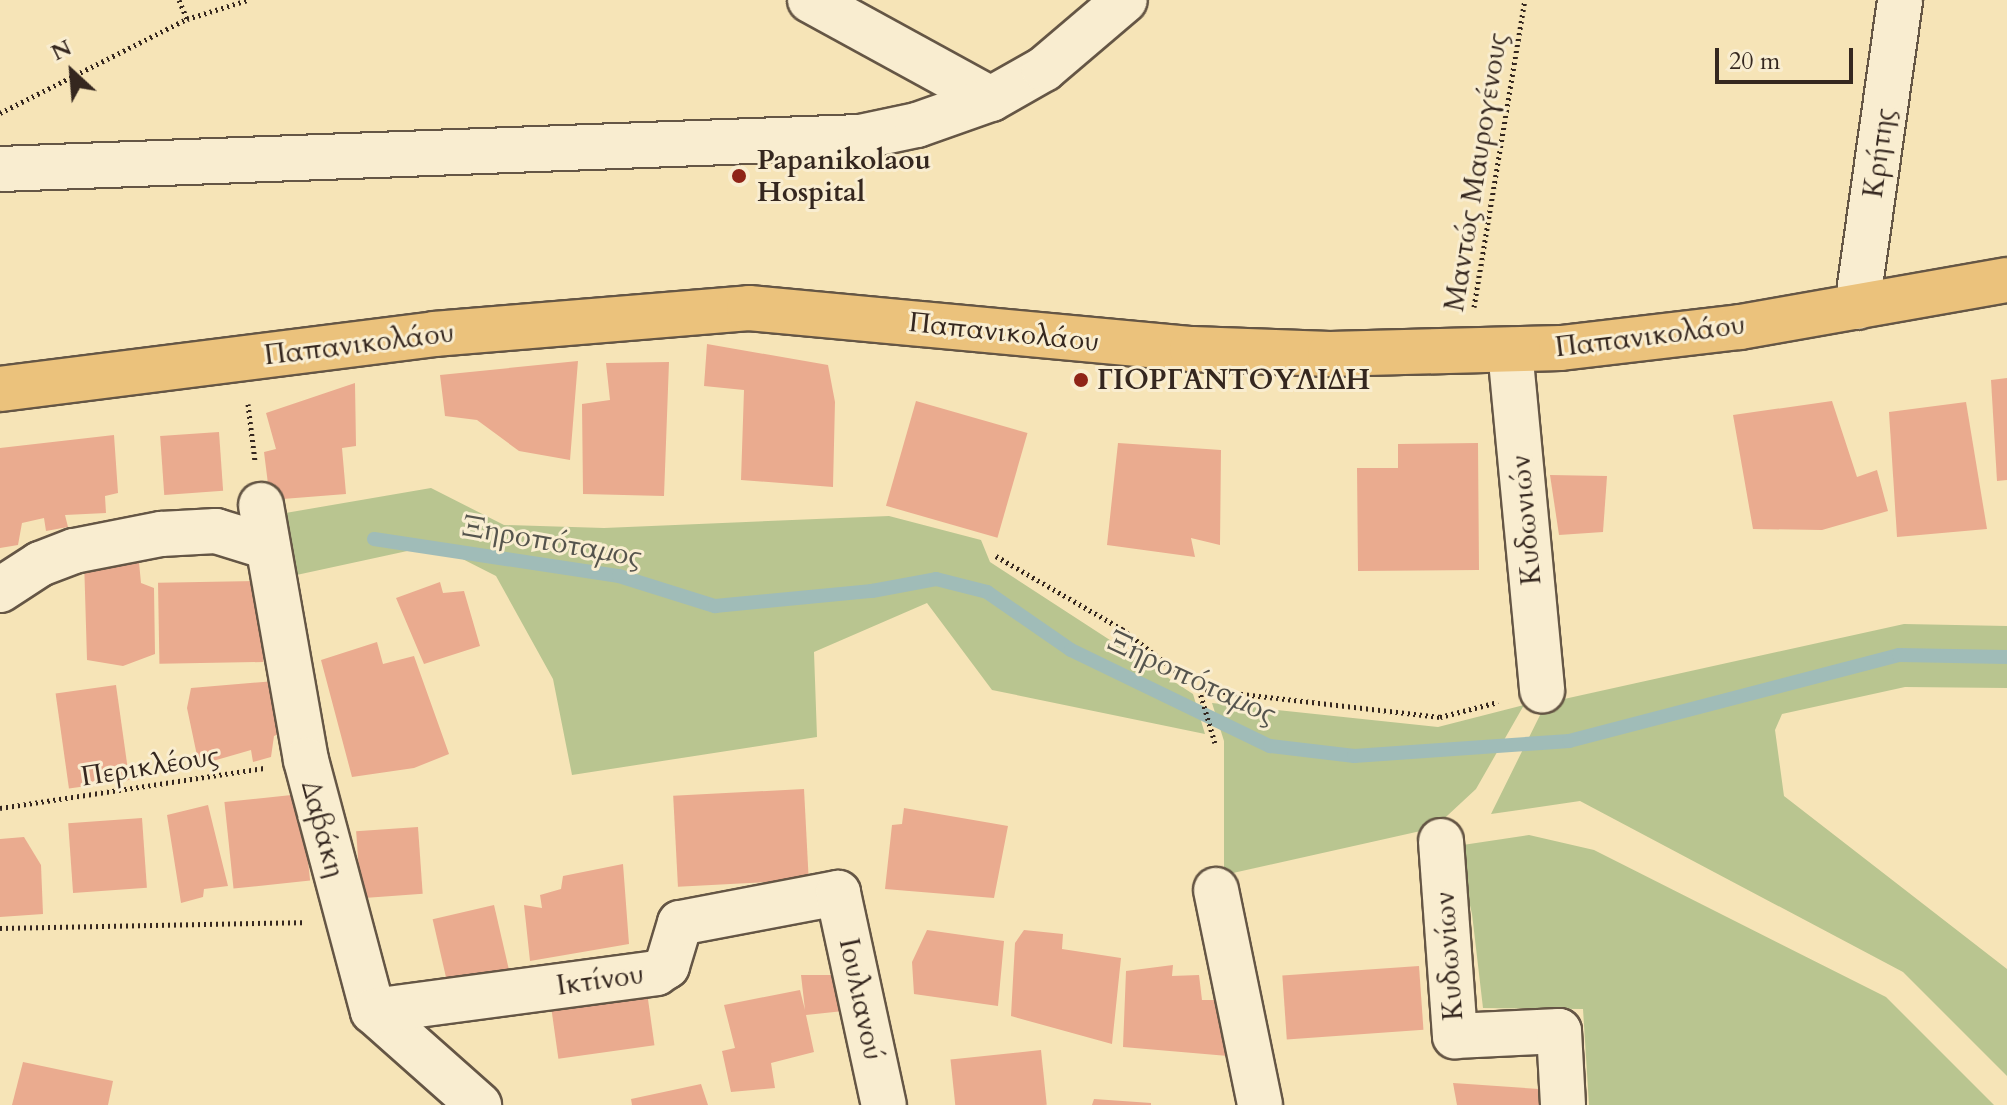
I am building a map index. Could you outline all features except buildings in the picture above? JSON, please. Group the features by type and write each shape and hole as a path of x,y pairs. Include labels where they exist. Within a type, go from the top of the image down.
{"main road":[{"name":"Παπανικολάου","path":"0,389 434,334 749,308 1192,349 1330,354 1510,350 1740,327 2007,280"}],"street":[{"path":"810,0 991,99"},
{"path":"7,165 860,137 917,125 991,99 1044,69 1125,0"},
{"name":"Κρήτης","path":"1857,307 1900,0"},
{"name":"Κυδωνιών","path":"1510,350 1542,691"},
{"path":"0,590 40,564 74,551 161,534 264,526"},
{"name":"Δαβάκη","path":"264,526 306,760 373,1011"},
{"name":"Κυδωνίων","path":"1441,841 1455,1036 1559,1031 1563,1105"},
{"path":"1216,890 1260,1105"},
{"name":"Ικτίνου","path":"373,1011 656,973 667,966 680,923 838,893"},
{"name":"Ιουλιανού","path":"838,893 884,1105"},
{"path":"373,1011 479,1105"}],"path":[{"path":"179,0 187,19"},
{"path":"0,113 187,19 248,0"},
{"name":"Μαντώς Μαυρογένους","path":"1467,351 1525,0"},
{"path":"242,359 264,526"},
{"path":"996,556 1122,629 1199,689 1440,717 1542,691"},
{"path":"1199,689 1215,743"},
{"name":"Περικλέους","path":"0,808 306,760"},
{"path":"0,928 348,921"}],"green space":[{"path":"431,488 504,525 604,528 889,516 981,540 990,562 1193,694 1205,734 992,690 927,603 814,652 817,737 572,775 553,679 496,576 435,545 278,579 268,516"},
{"path":"1904,624 2007,626 2007,688 1905,687 1782,714 1775,730 1784,796 2007,969 2007,1076 1903,972 1580,801 1491,814 1546,703"},
{"path":"1212,703 1438,727 1524,705 1476,789 1434,828 1224,875 1224,741"},
{"path":"1529,835 1594,850 1886,997 1994,1105 1589,1105 1583,1009 1483,1008 1472,914 1456,846"}],"waterway":[{"name":"Ξηροπόταμος","path":"374,539 619,576 715,606 872,591 936,579 987,592 1071,650 1270,746 1354,756 1569,741 1899,655 2007,657"}],"place":[{"name":"Papanikolaou Hospital","path":"739,176"},
{"name":"ΓΙΟΡΓΑΝΤΟΥΛΙΔΗ","path":"1081,380"}]}
